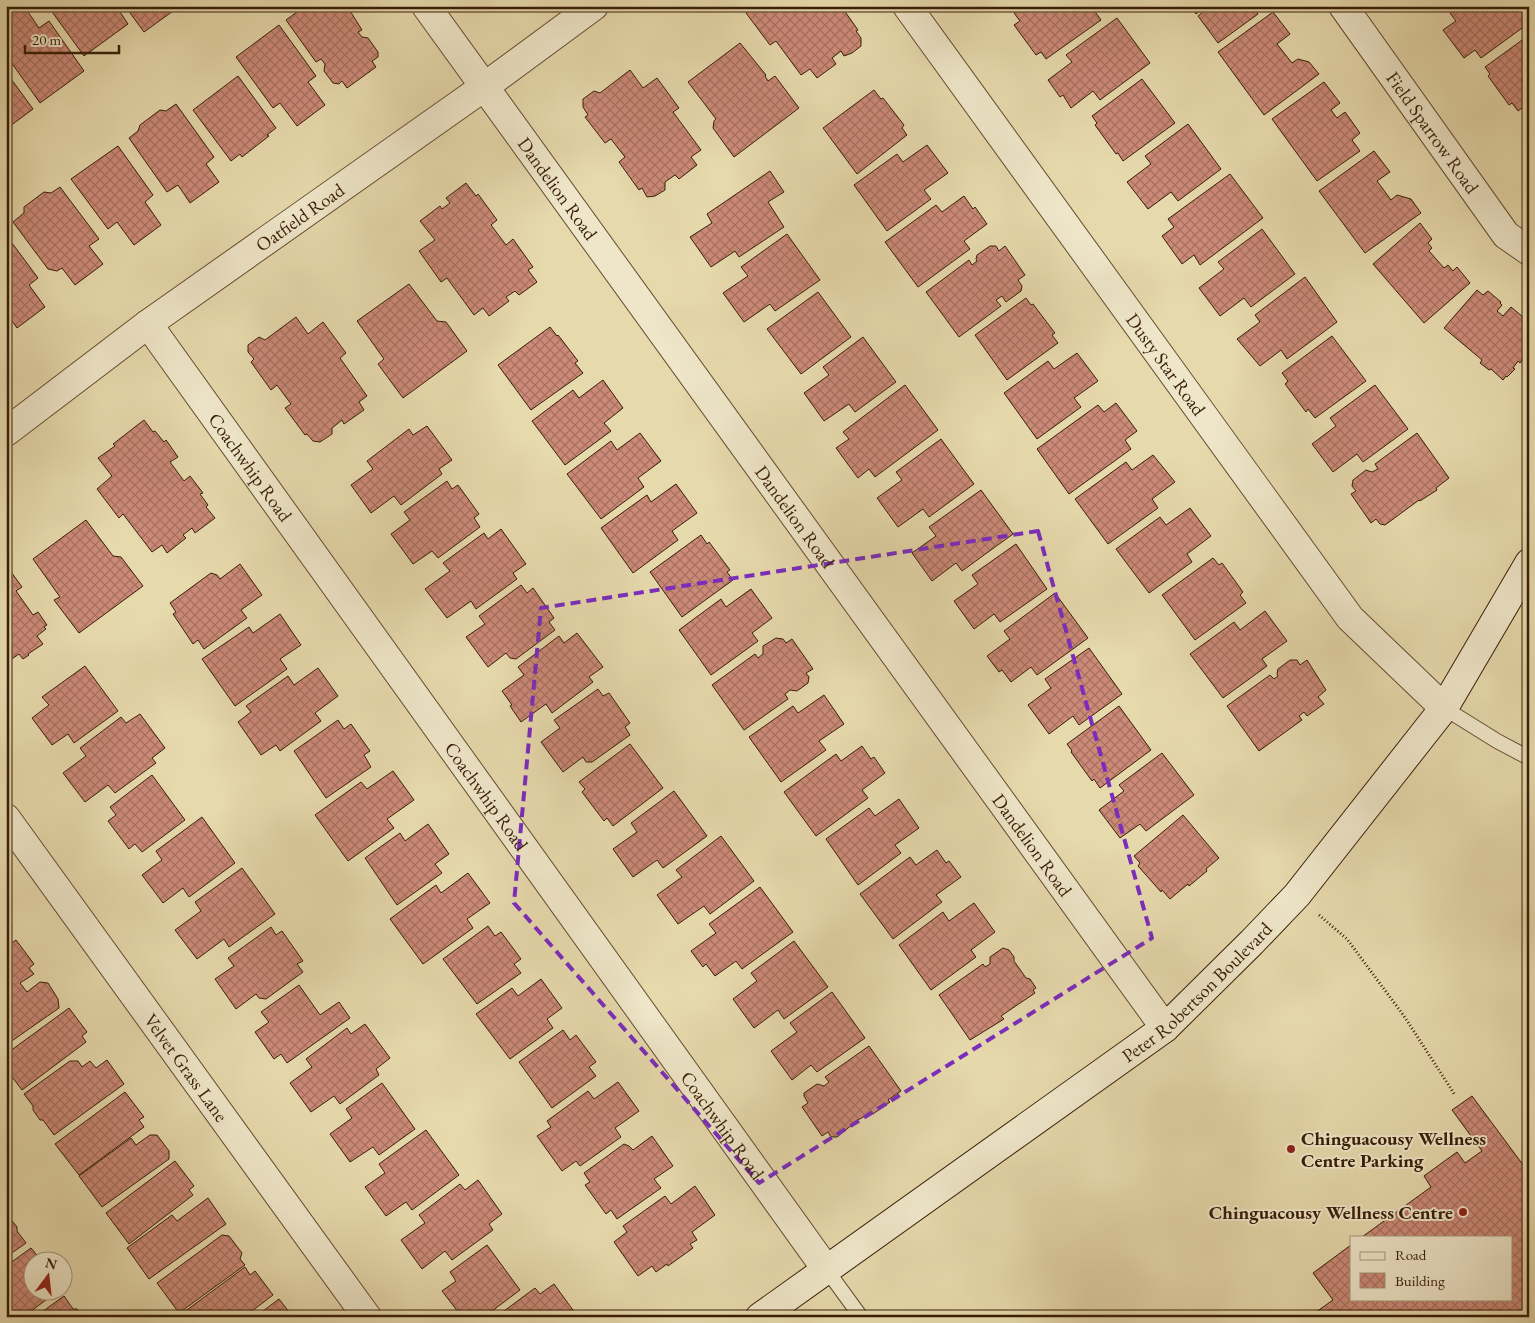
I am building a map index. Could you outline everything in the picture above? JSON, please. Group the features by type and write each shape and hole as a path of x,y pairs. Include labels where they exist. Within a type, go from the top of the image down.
{"street":[{"name":"Dandelion Road","path":"426,6 1165,1028"},
{"name":"Oatfield Road","path":"6,432 148,324 484,87 594,6"},
{"name":"Dusty Star Road","path":"907,6 1350,618 1444,708"},
{"name":"Field Sparrow Road","path":"1343,6 1506,235 1529,251"},
{"name":"Coachwhip Road","path":"148,324 826,1270"},
{"name":"Peter Robertson Boulevard","path":"760,1317 1165,1028 1297,895 1444,708 1529,564"},
{"name":"Velvet Grass Lane","path":"6,818 367,1317"}],"lane":[{"path":"1444,708 1497,741 1529,758"},
{"path":"826,1270 861,1317"}],"path":[{"path":"1297,895 1347,939 1404,1016 1455,1095"}],"highlighted area":[{"path":"1038,531 1152,938 759,1183 514,903 541,608"}],"building":[{"path":"19,6 24,6 39,28 49,21 84,71 40,103 6,55 6,50 10,48 6,42 6,16"},
{"path":"51,6 116,6 128,24 84,56 50,9 52,8"},
{"path":"125,6 180,6 144,32"},
{"path":"305,6 347,6 362,30 358,32 362,37 368,38 378,52 378,57 372,61 376,67 347,88 342,81 339,84 333,83 324,71 325,64 321,59 316,62 286,20"},
{"path":"755,6 841,6 858,30 856,31 861,38 861,46 844,56 841,51 832,58 836,64 817,78 810,69 801,75 776,41 770,45 746,13"},
{"path":"1024,6 1091,6 1101,20 1046,59 1041,52 1036,55 1014,25 1020,21 1014,13"},
{"path":"1190,6 1207,6 1196,14"},
{"path":"1209,6 1252,6 1258,14 1218,43 1198,16"},
{"path":"1459,6 1529,6 1529,23 1481,58 1475,50 1464,58 1443,30 1456,21 1450,13"},
{"path":"1273,12 1290,34 1277,44 1292,63 1298,59 1309,62 1319,74 1264,115 1218,52"},
{"path":"1117,18 1150,63 1100,100 1093,91 1071,108 1063,95 1060,97 1048,80 1072,62 1066,55"},
{"path":"279,25 316,76 308,82 325,105 297,126 280,103 273,108 236,57"},
{"path":"1529,35 1529,103 1518,111 1512,103 1509,105 1488,76 1490,74 1485,67"},
{"path":"740,43 766,75 768,81 775,76 799,108 734,157 713,128 716,119 688,82"},
{"path":"630,70 643,88 657,78 679,108 673,112 701,150 691,157 697,165 679,179 675,175 665,182 665,190 655,196 647,197 642,188 639,190 619,162 625,157 611,139 605,143 585,117 588,115 583,107 583,99 594,91 600,93"},
{"path":"6,72 33,109 6,129"},
{"path":"238,76 276,128 267,135 269,136 242,157 240,154 231,161 193,110"},
{"path":"1142,79 1175,123 1123,161 1095,125 1097,123 1092,116"},
{"path":"1324,82 1340,103 1331,110 1337,118 1345,112 1360,133 1352,140 1360,151 1317,181 1272,119"},
{"path":"874,90 881,99 883,98 904,125 902,128 907,135 857,174 823,128"},
{"path":"176,104 214,157 206,164 219,182 190,203 178,185 167,192 129,138 138,131 140,125 160,110 166,111"},
{"path":"1188,124 1221,169 1178,201 1171,192 1148,209 1127,182 1151,164 1145,156"},
{"path":"927,145 948,173 924,190 931,199 887,231 854,185 897,154 903,162"},
{"path":"118,146 153,195 145,202 161,225 134,245 117,222 108,229 71,179"},
{"path":"1374,151 1390,172 1377,181 1391,200 1397,195 1411,199 1421,213 1365,253 1319,191"},
{"path":"770,171 784,192 768,202 784,227 739,257 735,251 711,267 690,237 712,223 707,214"},
{"path":"1230,174 1263,218 1200,265 1194,255 1182,264 1162,236 1174,227 1168,219"},
{"path":"466,183 476,196 478,194 497,220 491,225 506,245 513,239 533,267 528,270 537,282 519,295 515,291 506,297 509,301 489,316 483,308 474,315 447,278 441,282 419,251 435,240 420,221 440,206 442,209 450,203 446,198"},
{"path":"60,187 99,239 89,246 103,264 75,285 62,268 57,271 48,269 13,222 24,213 24,207 44,192 51,193"},
{"path":"964,196 973,209 975,207 987,224 964,241 970,249 918,287 885,242 936,205 942,212"},
{"path":"1420,223 1432,239 1428,243 1432,248 1429,251 1444,268 1448,265 1453,271 1457,267 1470,283 1424,323 1373,264"},
{"path":"1262,229 1295,274 1251,307 1244,298 1220,316 1199,288 1224,269 1218,262"},
{"path":"787,234 820,280 775,311 770,304 744,322 723,293 748,276 741,267"},
{"path":"6,235 38,278 29,285 45,307 17,328 6,312"},
{"path":"990,246 996,246 999,251 1005,246 1025,275 1018,280 1022,286 1021,291 1006,302 1002,296 996,300 1001,306 959,337 926,292 969,260 972,265 977,261 977,255"},
{"path":"1305,277 1337,322 1287,359 1281,350 1260,366 1237,339 1260,322 1255,315"},
{"path":"409,284 437,321 446,322 467,351 403,398 378,364 384,359 357,321"},
{"path":"1477,290 1483,295 1488,291 1501,302 1502,305 1497,311 1503,316 1511,307 1529,322 1529,328 1523,335 1529,339 1529,352 1520,363 1518,361 1513,368 1515,369 1503,380 1491,369 1489,370 1480,363 1482,360 1444,328"},
{"path":"818,292 851,337 801,374 767,329"},
{"path":"1026,298 1031,305 1033,304 1055,333 1052,335 1058,343 1007,380 975,335"},
{"path":"296,317 308,334 323,322 346,353 340,358 367,396 359,402 364,410 344,424 342,420 332,428 332,434 320,442 313,441 307,434 305,435 285,408 291,404 277,385 271,390 251,362 254,359 248,352 248,345 259,337 265,340"},
{"path":"550,327 578,361 575,363 583,373 531,410 498,365"},
{"path":"1332,336 1366,381 1315,418 1308,409 1306,412 1285,384 1288,381 1282,373"},
{"path":"863,337 896,382 855,412 849,404 824,421 804,393 829,375 823,367"},
{"path":"1077,353 1098,381 1074,398 1081,407 1037,439 1004,393 1048,361 1054,369"},
{"path":"603,380 623,408 604,423 611,431 565,465 532,421 573,390 579,398"},
{"path":"905,385 938,430 875,477 869,469 858,478 836,448 849,439 843,432"},
{"path":"1375,385 1408,429 1363,462 1357,454 1333,472 1312,444 1336,426 1330,418"},
{"path":"1116,403 1137,431 1125,440 1131,449 1069,494 1037,449 1098,405 1104,412"},
{"path":"144,420 164,442 166,440 178,457 170,462 184,481 190,476 203,493 200,494 208,505 206,507 215,518 195,533 192,528 183,535 186,538 167,553 162,545 152,552 123,514 119,518 97,489 112,476 98,458 115,446 113,444"},
{"path":"427,426 452,460 439,469 442,474 401,505 394,496 371,513 351,485 373,469 367,461 409,429 413,435"},
{"path":"640,433 661,461 638,478 644,487 601,519 567,474 611,441 617,450"},
{"path":"1417,433 1449,478 1436,488 1437,490 1419,500 1385,525 1380,524 1376,519 1371,523 1351,494 1356,491 1352,486 1353,480 1366,470 1372,472 1378,469 1375,464"},
{"path":"941,439 974,484 929,517 923,509 898,527 877,498 902,480 896,472"},
{"path":"1153,455 1175,482 1152,499 1158,508 1108,544 1075,499 1126,462 1132,470"},
{"path":"447,481 452,489 458,485 479,514 474,518 480,527 438,558 432,551 413,564 391,534 410,520 404,512"},
{"path":"676,484 697,513 672,531 678,540 633,573 601,528 647,495 651,502"},
{"path":"981,490 1013,534 962,571 956,563 932,581 912,553 936,536 929,527"},
{"path":"1190,508 1211,536 1187,554 1192,562 1149,593 1116,549 1160,517 1166,525"},
{"path":"86,520 113,556 121,557 143,586 79,633 54,600 60,597 33,559"},
{"path":"501,529 526,564 513,573 517,579 476,609 471,601 447,618 425,589 450,571 443,563 484,533 488,539"},
{"path":"701,535 707,544 709,542 730,570 727,572 733,580 682,617 650,572"},
{"path":"1016,544 1047,589 1000,622 994,614 974,629 954,601 978,584 972,575"},
{"path":"1213,558 1219,565 1222,563 1243,592 1240,595 1246,603 1195,640 1162,595"},
{"path":"240,564 262,595 241,610 247,618 204,649 198,640 193,644 173,614 176,612 170,603 211,573 217,575 220,579"},
{"path":"6,565 22,587 16,591 33,615 38,612 47,625 44,627 46,629 37,636 43,644 23,659 19,654 9,661 10,667 6,670"},
{"path":"521,585 527,593 533,588 554,618 549,622 555,630 516,659 510,658 506,653 488,667 466,637 485,624 479,616"},
{"path":"751,589 772,618 752,633 758,641 711,675 679,630 721,599 726,607"},
{"path":"1055,593 1088,638 1037,675 1031,667 1011,682 1002,670 999,672 987,656 1010,639 1004,631"},
{"path":"1265,611 1287,641 1262,659 1267,666 1223,698 1190,654 1234,622 1240,630"},
{"path":"280,614 301,645 280,659 287,669 235,706 202,659 249,627 253,633"},
{"path":"577,633 603,667 589,677 593,682 552,713 546,704 521,722 502,691 524,675 518,667 559,636 564,643"},
{"path":"776,638 783,639 786,643 792,639 813,669 806,673 809,677 808,683 797,691 790,690 785,694 788,699 744,730 712,685 755,654 758,658 763,654 763,646"},
{"path":"1089,648 1122,694 1079,725 1073,716 1049,734 1028,705 1051,688 1045,679"},
{"path":"1290,660 1297,660 1300,665 1307,660 1326,690 1318,697 1324,704 1307,716 1304,712 1299,716 1302,720 1259,751 1227,706 1270,675 1274,679 1278,676 1278,669"},
{"path":"85,666 118,711 74,743 68,734 52,745 32,718 49,705 42,697"},
{"path":"318,668 338,696 315,713 321,721 280,751 276,745 261,755 238,722 251,712 246,706 288,676 294,685"},
{"path":"598,689 603,696 609,693 630,723 625,727 630,735 592,762 586,762 583,757 563,772 541,742 560,728 554,720"},
{"path":"824,695 844,724 819,741 826,750 781,782 749,737 793,706 798,713"},
{"path":"1119,706 1151,750 1100,788 1094,779 1092,781 1067,744"},
{"path":"140,714 165,748 152,758 156,763 115,793 108,785 85,802 63,773 86,756 80,748 121,717 126,723"},
{"path":"338,720 344,729 351,724 370,751 364,755 371,767 326,798 294,751"},
{"path":"630,744 663,788 613,826 607,818 604,821 582,792 585,789 579,782"},
{"path":"862,746 871,759 874,757 885,773 862,790 868,798 816,836 784,792 836,754 841,761"},
{"path":"1162,753 1194,795 1146,831 1140,824 1120,838 1099,810 1124,791 1119,785"},
{"path":"393,771 414,800 387,819 394,828 348,861 315,815 361,782 367,789"},
{"path":"152,775 185,820 142,852 135,844 129,849 108,821 116,815 110,807"},
{"path":"674,791 707,836 663,868 657,860 633,877 613,849 637,832 631,823"},
{"path":"899,799 919,828 895,845 901,853 858,885 826,839 869,808 875,816"},
{"path":"1183,815 1219,858 1206,869 1207,871 1170,899 1162,890 1161,892 1138,866 1140,863 1134,856"},
{"path":"202,817 235,863 189,897 183,888 163,903 142,875 162,860 156,851"},
{"path":"428,824 449,854 435,864 442,873 397,905 365,858 400,833 405,841"},
{"path":"721,836 754,881 710,914 704,906 678,924 657,895 682,877 676,870"},
{"path":"937,850 946,863 949,861 961,877 936,895 942,902 893,939 860,894 910,857 916,865"},
{"path":"242,868 275,914 229,947 224,939 197,959 175,930 201,911 195,902"},
{"path":"468,873 490,903 467,919 473,928 423,964 390,919 436,885 441,893"},
{"path":"760,887 793,932 742,969 736,961 715,976 706,964 703,967 691,951 716,933 709,924"},
{"path":"974,903 995,932 971,950 976,957 931,990 899,945 943,912 949,921"},
{"path":"6,919 12,927 11,935 6,939"},
{"path":"488,926 495,936 501,932 521,959 514,964 521,973 477,1004 443,959"},
{"path":"271,927 276,935 282,931 303,961 297,964 303,972 266,999 259,998 256,994 236,1009 215,979 234,966 228,958"},
{"path":"16,940 34,964 29,968 34,974 20,983 27,992 40,982 48,983 58,999 59,1008 6,1045 6,947"},
{"path":"794,941 828,987 784,1019 778,1010 754,1028 733,999 757,981 751,973"},
{"path":"1003,948 1009,950 1026,978 1030,979 1036,988 1033,990 1035,993 1001,1016 1004,1019 970,1040 939,995 983,964 985,967 990,964 990,957"},
{"path":"541,979 562,1008 547,1019 553,1028 510,1059 476,1014 512,988 518,996"},
{"path":"299,985 320,1015 339,1002 350,1018 287,1063 281,1054 274,1059 255,1032 269,1022 261,1012"},
{"path":"832,992 865,1038 817,1072 811,1065 792,1080 771,1051 797,1032 790,1023"},
{"path":"69,1008 87,1032 82,1036 86,1042 22,1090 6,1069 6,1054"},
{"path":"365,1024 390,1058 376,1069 379,1075 340,1104 334,1096 311,1112 290,1083 312,1067 306,1059 347,1028 351,1034"},
{"path":"563,1030 570,1040 576,1035 596,1062 589,1067 596,1076 552,1108 519,1062"},
{"path":"869,1046 901,1091 888,1100 890,1102 873,1114 872,1112 858,1120 837,1137 831,1137 828,1132 822,1136 802,1107 808,1103 804,1093 817,1084 824,1086 829,1082 825,1077"},
{"path":"107,1060 124,1084 54,1135 43,1120 40,1120 24,1094 70,1061 78,1061 82,1067 90,1061 96,1068"},
{"path":"618,1082 639,1111 615,1128 621,1137 580,1166 576,1161 562,1171 537,1136 551,1127 547,1121 588,1091 594,1099"},
{"path":"382,1083 415,1129 379,1155 373,1147 350,1162 330,1134 352,1118 346,1109"},
{"path":"125,1092 144,1117 139,1120 144,1127 79,1175 55,1144"},
{"name":"Chinguacousy Wellness Centre","path":"1472,1096 1529,1173 1529,1317 1309,1317 1333,1300 1313,1273 1350,1246 1350,1300 1512,1300 1512,1236 1363,1236 1431,1187 1424,1176 1457,1152 1465,1163 1482,1151 1452,1110"},
{"path":"426,1130 459,1175 412,1210 406,1202 386,1216 365,1187 385,1173 379,1164"},
{"path":"150,1135 157,1135 169,1151 169,1159 102,1207 79,1176 131,1138 136,1145"},
{"path":"652,1136 673,1166 654,1179 661,1188 617,1219 611,1210 606,1214 585,1185 590,1182 584,1173 624,1144 633,1150"},
{"path":"175,1161 194,1186 189,1190 193,1195 129,1244 106,1213"},
{"path":"478,1180 502,1214 489,1224 493,1230 452,1260 445,1251 422,1269 401,1240 425,1223 419,1215 460,1184 465,1190"},
{"path":"695,1186 715,1215 692,1232 697,1240 690,1244 693,1248 668,1266 667,1264 656,1272 652,1266 638,1276 614,1242 627,1232 623,1226 665,1196 671,1204"},
{"path":"208,1198 226,1224 149,1279 127,1248 172,1215 177,1221"},
{"path":"6,1216 17,1227 17,1231 26,1243 6,1257"},
{"path":"222,1235 229,1236 242,1253 240,1259 245,1265 179,1313 157,1283"},
{"path":"487,1245 520,1290 484,1317 471,1317 468,1313 462,1317 442,1291 456,1281 450,1272"},
{"path":"22,1254 22,1300 46,1300 23,1317 6,1317 6,1266"},
{"path":"245,1267 250,1275 255,1271 273,1295 244,1317 181,1317 180,1315"},
{"path":"554,1284 578,1317 496,1317 535,1288 540,1294"},
{"path":"279,1299 293,1317 255,1317"},
{"path":"58,1300 67,1300 73,1309 77,1309 82,1317 35,1317"}],"place":[{"name":"Chinguacousy Wellness Centre Parking","path":"1291,1149"},
{"name":"Chinguacousy Wellness Centre","path":"1463,1212"}]}
